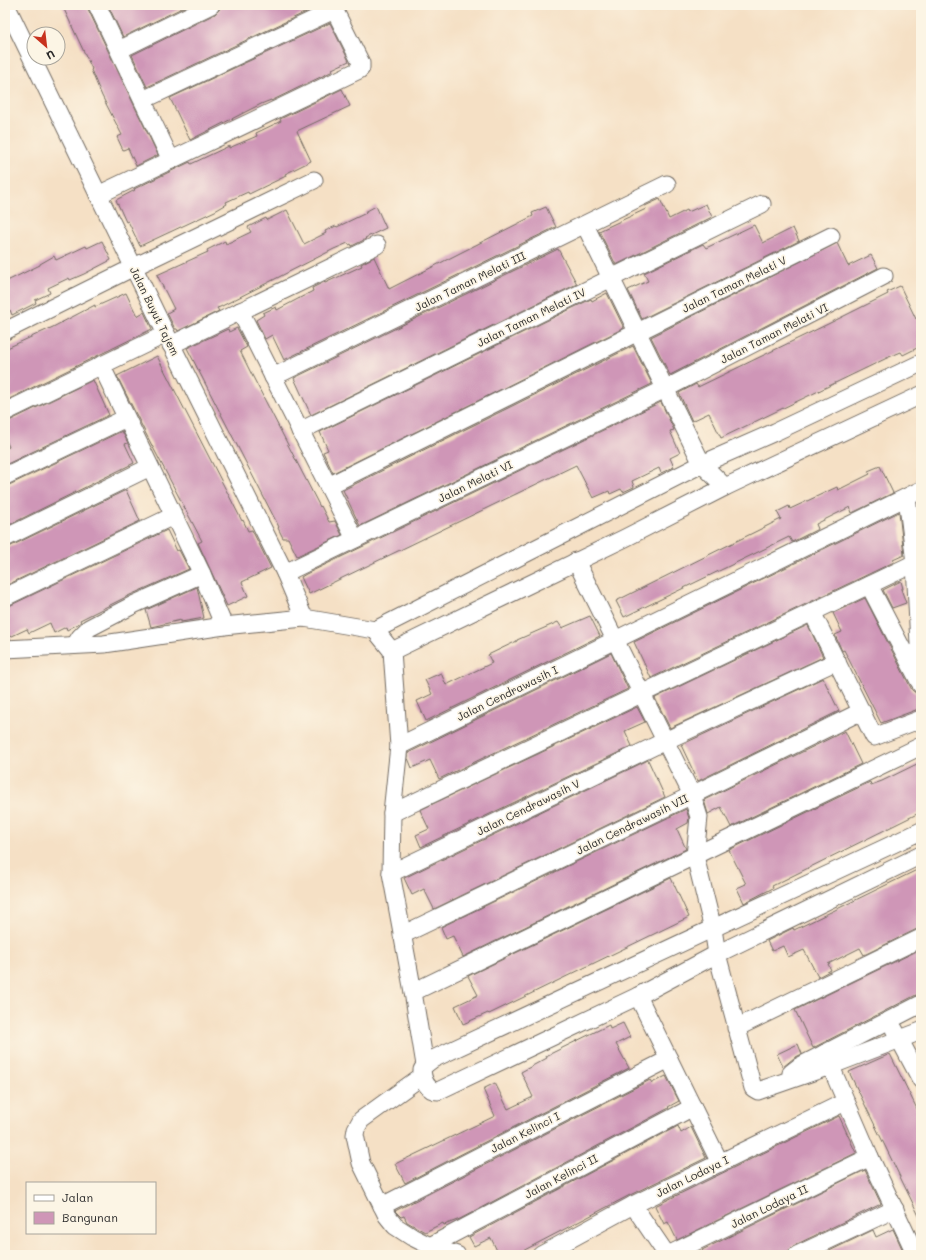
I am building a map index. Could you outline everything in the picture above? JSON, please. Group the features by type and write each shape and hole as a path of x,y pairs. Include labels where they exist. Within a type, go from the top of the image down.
{"street":[{"name":"Jalan Buyut Tajem","path":"6,5 285,573 304,618"},
{"path":"97,5 171,160"},
{"path":"119,50 211,5"},
{"path":"98,195 362,68 361,63 333,7 143,100"},
{"path":"5,331 314,180"},
{"name":"Jalan Taman Melati III","path":"273,377 667,184"},
{"name":"Jalan Taman Melati IV","path":"300,431 762,204"},
{"path":"585,225 702,464 725,487"},
{"name":"Jalan Taman Melati V","path":"328,486 830,236"},
{"path":"5,412 101,365 240,311 377,245"},
{"name":"Jalan Taman Melati VI","path":"665,389 884,276"},
{"path":"240,311 355,539"},
{"path":"5,649 104,644 224,626 304,618 375,630 702,464 775,432 921,363"},
{"path":"101,365 202,574 224,626"},
{"name":"Jalan Melati VI","path":"285,573 665,389"},
{"path":"392,651 725,487 921,395"},
{"path":"5,476 126,418"},
{"path":"5,538 150,467"},
{"path":"914,494 915,563 921,685"},
{"name":"Jalan Cendrawasih I","path":"399,746 914,494"},
{"path":"5,597 173,516"},
{"path":"576,561 692,795 699,817 695,856 717,954 753,1088 758,1091 785,1081 828,1060 889,1020 921,1004"},
{"path":"392,812 643,694 915,563"},
{"path":"75,645 80,637 89,628 135,604 202,574"},
{"path":"869,585 921,685"},
{"path":"812,612 875,738 921,719"},
{"path":"375,630 392,651 399,746 392,812 391,874 413,992 424,1070 429,1088 434,1091 438,1091 638,996 717,954 921,855"},
{"name":"Jalan Cendrawasih V","path":"391,874 665,741 837,661"},
{"name":"Jalan Cendrawasih VII","path":"402,935 862,711"},
{"path":"413,992 921,746"},
{"path":"457,1255 412,1238 395,1226 387,1216 361,1163 355,1135 356,1129 362,1120 424,1070 433,1059 921,831"},
{"path":"880,850 890,870"},
{"path":"736,1028 921,938"},
{"path":"638,996 720,1163"},
{"path":"889,1020 921,1080"},
{"path":"828,1060 900,1039 921,1031"},
{"name":"Jalan Kelinci I","path":"382,1206 669,1059"},
{"path":"828,1060 845,1102 916,1255"},
{"name":"Jalan Lodaya I","path":"541,1255 633,1205 845,1102"},
{"name":"Jalan Kelinci II","path":"430,1246 693,1107"},
{"name":"Jalan Lodaya II","path":"668,1255 870,1157"},
{"path":"633,1205 668,1255"},
{"path":"797,1255 895,1209"}],"building":[{"path":"62,5 87,5 158,155 136,166 128,148 123,150 117,137 122,135 102,96 91,70 92,69"},
{"path":"108,5 188,5 123,37"},
{"path":"221,5 321,5 147,87 132,55 215,14"},
{"path":"330,23 349,61 332,69 333,71 271,101 261,104 190,140 170,98"},
{"path":"342,89 350,106 297,131 311,161 285,174 286,176 249,194 248,192 226,202 227,204 215,211 140,246 128,221 126,222 116,200 135,190 134,189 190,162 191,164 229,146 229,148 257,136 256,133 281,121 280,119"},
{"path":"660,199 669,219 687,210 688,212 706,204 712,217 616,265 599,231 646,209 645,206"},
{"path":"376,206 386,228 352,246 348,243 334,249 217,308 219,311 178,331 175,329 167,313 174,309 157,275 208,252 207,250 225,241 226,244 251,232 248,227 287,210 304,244 326,233 325,231 366,213 365,212"},
{"path":"546,207 556,227 284,360 272,335 265,339 256,320 264,315 263,313 276,307 277,310 313,291 312,288 362,266 361,264 374,257 389,289 533,216 532,213"},
{"path":"754,225 763,243 793,228 799,241 642,319 628,290 648,281 644,273 703,244 706,248"},
{"path":"102,241 111,260 84,274 70,280 69,278 48,288 50,293 35,300 36,303 12,315 10,310 5,313 5,282 40,265 54,256 56,260 86,246 87,248"},
{"path":"837,243 848,266 871,255 878,268 670,375 651,337"},
{"path":"558,249 577,284 311,415 294,378"},
{"path":"900,286 916,319 921,316 921,346 903,355 901,352 889,357 721,438 709,413 692,421 679,393 696,384 698,387 888,294 887,292"},
{"path":"126,293 137,316 144,312 152,329 5,401 5,349 53,327 95,305 95,307"},
{"path":"607,293 624,328 333,473 323,452 328,450 320,432 591,299 592,301"},
{"path":"237,328 247,347 240,351 251,373 320,507 321,506 329,522 335,521 342,535 297,556 288,538 283,538 278,528 279,527 187,348 228,329 229,332"},
{"path":"633,346 652,384 360,526 343,490"},
{"path":"157,356 242,521 243,520 248,531 252,530 271,568 242,582 248,596 227,606 198,543 202,541 117,376"},
{"path":"93,380 109,415 5,465 5,449 9,447 5,438 5,422"},
{"path":"661,402 674,430 670,431 680,453 670,458 674,467 661,473 659,468 632,481 634,487 623,492 621,489 610,494 609,491 593,498 576,465 309,594 301,577 306,574"},
{"path":"122,431 128,443 125,444 134,463 5,527 5,486"},
{"path":"880,466 893,493 852,513 850,507 816,524 818,529 792,542 789,537 624,617 616,601 781,519 777,512 789,506 790,509 837,487 838,490 870,474 868,471"},
{"path":"126,490 140,521 5,586 5,548"},
{"path":"899,512 904,555 893,560 894,562 651,678 634,642"},
{"path":"167,530 177,551 179,550 189,569 130,595 80,620 81,622 67,630 66,627 54,633 50,623 29,633 27,629 10,637 9,635 5,638 5,607"},
{"path":"901,581 903,589 901,589 906,603 892,608 883,590"},
{"path":"197,587 204,618 181,622 181,620 151,627 146,610"},
{"path":"865,598 912,690 917,694 921,702 921,708 881,723 844,650 842,651 835,635 842,632 833,613"},
{"path":"590,616 600,636 426,721 417,701 432,694 425,680 441,673 446,685 492,663 488,655 517,640 558,622 562,628"},
{"path":"808,625 823,657 670,728 655,698"},
{"path":"611,653 628,689 439,779 430,760 412,768 408,758 408,753"},
{"path":"823,678 839,711 698,781 681,745"},
{"path":"637,707 645,722 625,731 632,746 421,847 416,835 429,829 420,810"},
{"path":"845,731 861,764 731,827 721,807 708,814 704,800"},
{"path":"648,760 665,797 434,909 424,889 412,895 404,878"},
{"path":"921,762 921,812 772,886 773,888 744,903 737,888 746,884 729,850 870,782 871,785 882,781"},
{"path":"686,809 689,818 688,823 677,829 686,849 463,957 453,936 446,939 441,927"},
{"path":"921,868 921,928 864,955 860,948 828,964 831,970 818,977 804,950 788,957 783,946 772,951 767,941 793,928 794,930"},
{"path":"671,878 689,917 489,1014 488,1013 463,1024 455,1006 478,995 468,976"},
{"path":"921,949 921,994 916,995 813,1048 795,1010"},
{"path":"623,1023 630,1037 616,1044 629,1068 405,1183 395,1164 495,1116 483,1089 495,1083 508,1109 533,1097 521,1072 547,1058 546,1056 609,1025 610,1029"},
{"path":"798,1044 802,1054 794,1058 783,1067 777,1054"},
{"path":"890,1054 921,1117 921,1220 849,1072"},
{"path":"666,1076 679,1101 668,1107 669,1108 460,1219 444,1225 443,1223 425,1232 407,1222 404,1216 401,1217 395,1211 650,1080 652,1083"},
{"path":"839,1116 856,1153 677,1240 668,1222 664,1224 655,1206"},
{"path":"678,1126 681,1133 691,1127 706,1158 628,1196 515,1255 499,1255 491,1238 474,1246 469,1237"},
{"path":"865,1170 881,1204 793,1246 787,1255 705,1255 702,1250"},
{"path":"893,1229 905,1255 821,1255 873,1230 876,1237"}]}
